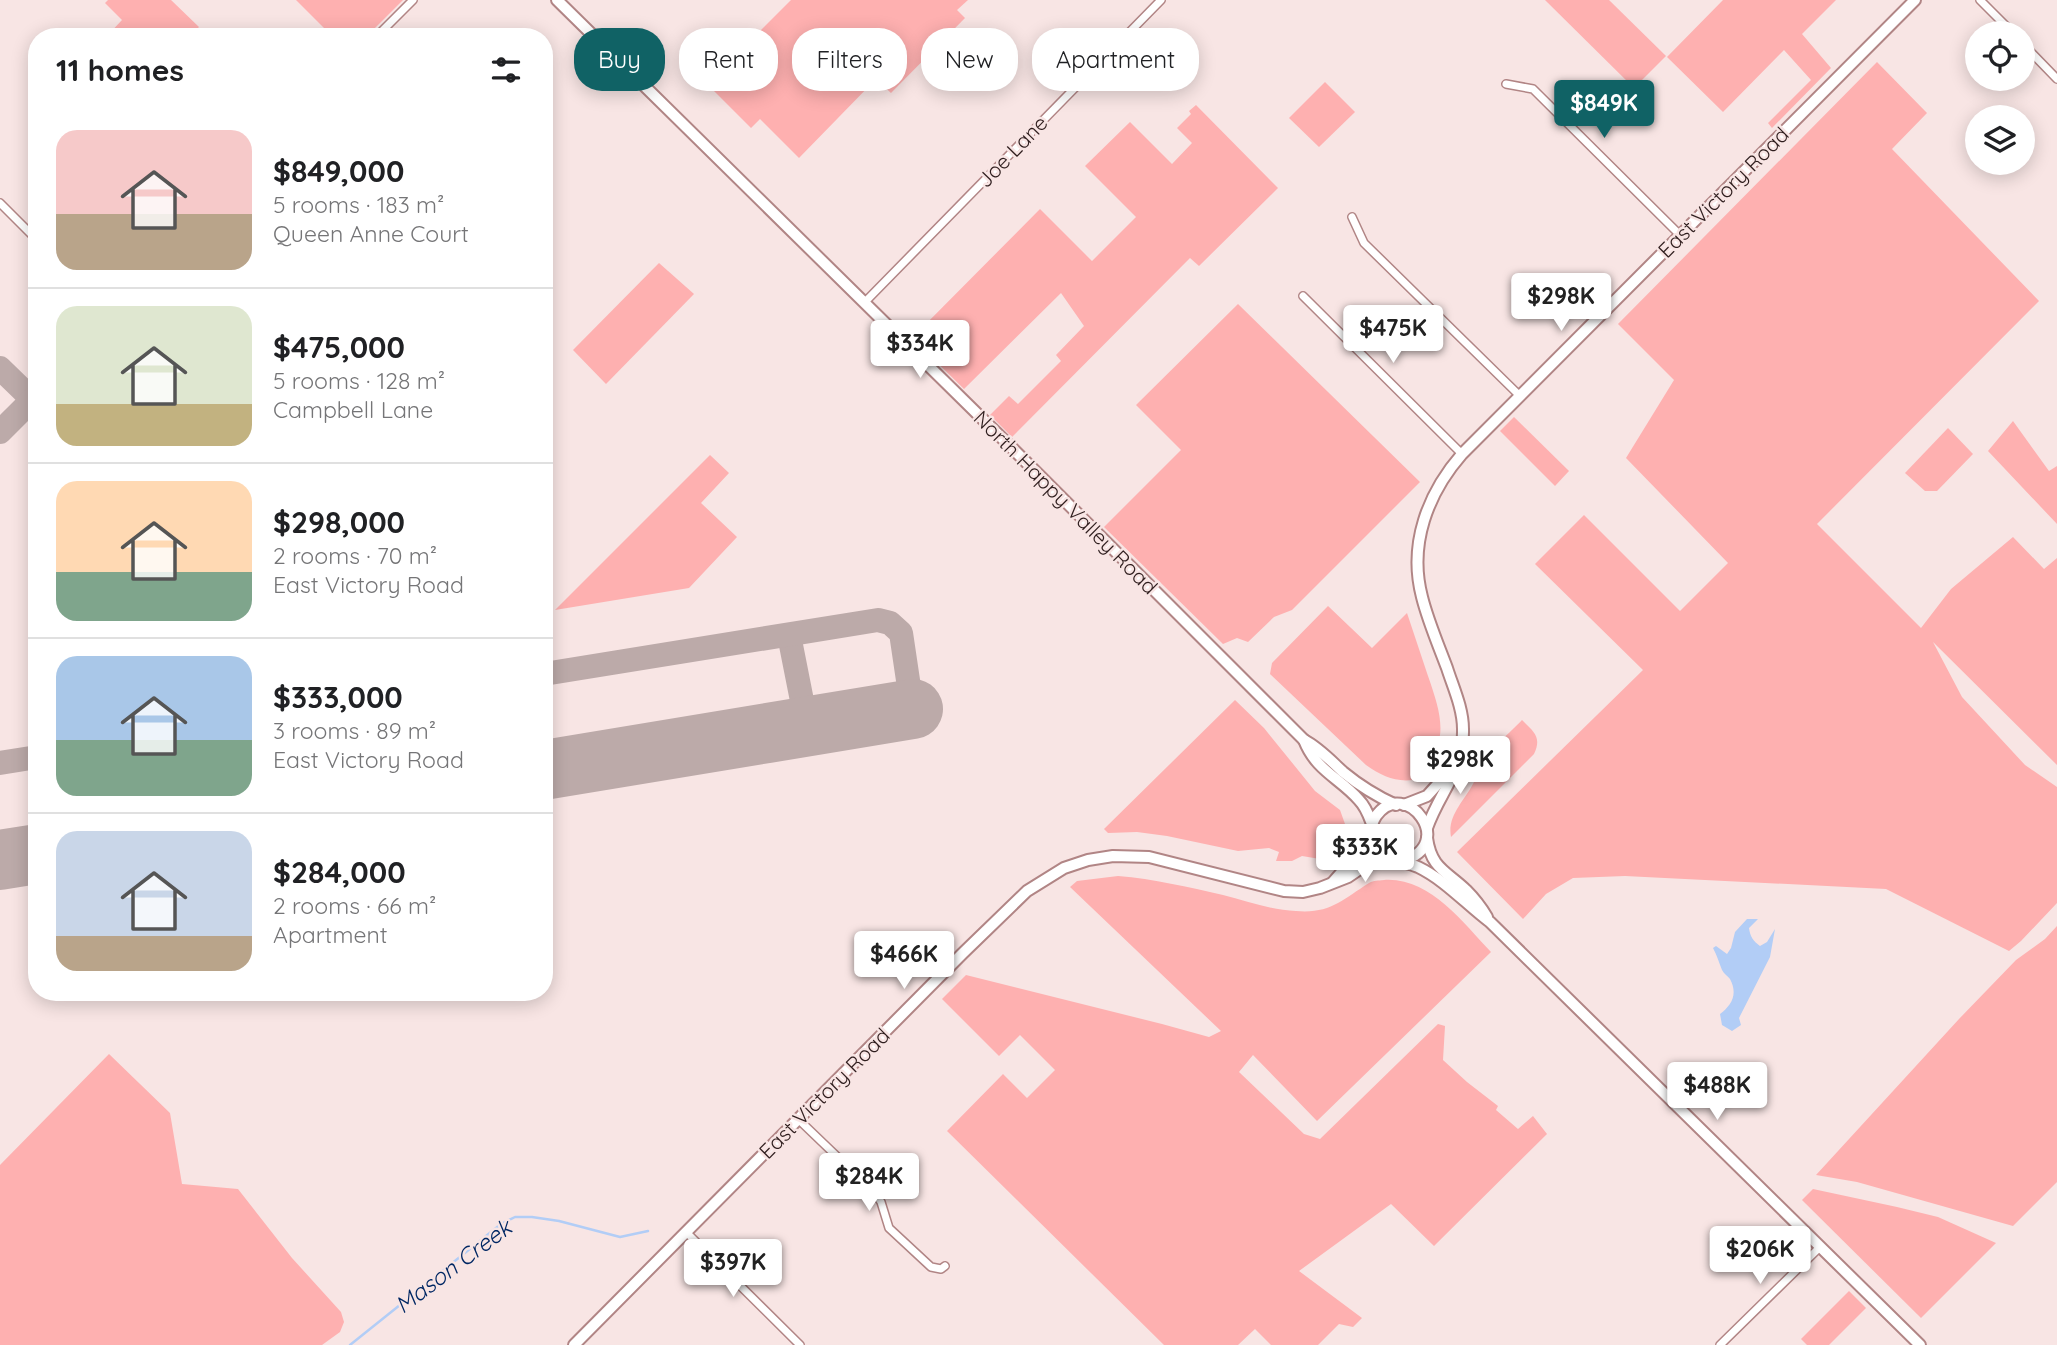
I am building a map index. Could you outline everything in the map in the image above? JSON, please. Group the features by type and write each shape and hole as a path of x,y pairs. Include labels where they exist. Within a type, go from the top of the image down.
{"main road":[{"name":"North Happy Valley Road","path":"557,0 1304,740 1315,746 1363,788 1400,805"},
{"name":"East Victory Road","path":"1427,833 1437,803 1458,768 1464,727 1459,704 1422,596 1418,553 1427,508 1448,471 1915,0"},
{"name":"North Happy Valley Road","path":"1304,740 1308,752 1318,763 1359,799 1366,809 1371,829"},
{"path":"1333,882 1354,858 1376,816 1382,810 1427,796 1459,757"},
{"path":"1400,805 1418,811 1424,819 1429,849 1436,864 1466,889 1490,922"},
{"path":"1371,829 1377,850 1384,856 1429,873 1490,922 1920,1345"},
{"path":"1396,860 1410,859 1417,854 1427,833"},
{"name":"East Victory Road","path":"574,1345 1027,891 1064,868 1088,860 1126,856 1149,857 1283,891 1303,892 1348,877 1367,864 1396,860"}],"street":[{"path":"385,28 413,0"},
{"name":"Joe Lane","path":"864,303 1161,0"},
{"path":"1980,0 2001,21"},
{"path":"2035,56 2057,79"},
{"path":"1506,84 1533,89 1680,235"},
{"path":"0,203 28,231"},
{"path":"1352,217 1364,243 1520,397"},
{"path":"1303,296 1462,454"},
{"path":"798,1119 874,1192 881,1202 889,1228 931,1267 941,1269 945,1266"},
{"path":"686,1232 800,1345"},
{"path":"1720,1345 1820,1247"}],"shaded area":[{"path":"108,0 171,0 199,27 114,28 122,20 105,3"},
{"path":"296,0 403,0 375,28 324,28"},
{"path":"791,0 968,0 957,10 965,18 955,28 921,28 921,63 907,77 907,28 792,28 792,91 864,91 799,158 760,119 751,128 714,91 778,91 778,28 763,28"},
{"path":"1545,0 1609,0 1666,56 1634,88"},
{"path":"1723,0 1836,0 1802,34 1831,68 1772,128 1768,123 1811,80 1784,50 1723,112 1667,57"},
{"path":"1877,62 1927,113 1892,149 2039,301 1817,524 1921,628 1951,589 2013,537 2044,569 2057,558 2057,765 1933,642 1962,697 2025,765 2057,787 2057,903 2009,951 1886,889 1625,876 1573,878 1546,894 1523,919 1457,852 1643,670 1535,564 1584,515 1680,611 1728,563 1626,458 1674,380 1618,324"},
{"path":"1325,82 1355,112 1319,147 1289,118"},
{"path":"1196,105 1278,188 1199,266 1190,258 1012,437 990,415 1009,396 1018,404 1061,361 1056,355 1084,326 1061,293 964,389 912,338 1040,209 1092,261 1136,217 1085,166 1130,122 1172,164 1192,143 1177,128"},
{"path":"659,263 694,294 606,384 573,350"},
{"path":"1238,304 1420,482 1292,610 1274,617 1248,642 1237,638 1223,644 1104,527 1181,450 1136,405"},
{"path":"1514,417 1569,471 1555,486 1500,431"},
{"path":"2013,421 2049,471 2057,466 2057,524 1988,451"},
{"path":"1948,428 1973,454 1937,491 1925,491 1905,473"},
{"path":"710,455 729,473 701,503 737,537 689,588 555,610"},
{"path":"1328,606 1372,648 1407,613 1440,719 1438,743 1433,755 1413,780 1388,777 1366,765 1270,674 1272,663"},
{"path":"1235,700 1264,728 1315,791 1340,810 1345,824 1342,837 1334,848 1320,859 1302,856 1292,861 1276,861 1279,852 1269,848 1238,851 1167,836 1137,832 1108,833 1104,829"},
{"path":"1522,720 1537,739 1534,754 1451,837 1451,822 1473,784 1480,763"},
{"path":"1118,876 1184,886 1277,909 1308,911 1327,908 1373,881 1401,881 1416,886 1444,904 1491,952 1317,1121 1253,1055 1239,1072 1304,1134 1320,1139 1438,1024 1445,1026 1443,1060 1498,1106 1496,1110 1518,1129 1533,1116 1547,1134 1434,1246 1391,1204 1299,1271 1362,1318 1353,1327 1339,1324 1318,1345 1271,1345 1255,1329 1238,1345 1164,1345 947,1131 1003,1074 1027,1098 1055,1070 1020,1035 999,1056 942,999 966,975 1209,1037 1221,1031 1070,887 1077,881"},
{"path":"2057,926 2057,1182 2013,1226 1857,1182 1816,1175 2016,960 2045,939"},
{"path":"109,1054 170,1113 182,1184 238,1189 292,1258 341,1312 344,1322 340,1332 322,1345 0,1345 0,1165"},
{"path":"1813,1189 1938,1217 1996,1243 1921,1318 1802,1200"},
{"path":"1849,1291 1866,1308 1829,1345 1807,1345 1801,1339"}],"water":[{"path":"1747,919 1758,919 1749,928 1752,938 1760,946 1767,942 1775,929 1770,957 1739,1018 1741,1025 1732,1031 1722,1025 1720,1014 1728,1007 1734,990 1713,948 1716,946 1727,954 1735,932"}],"waterway":[{"name":"Mason Creek","path":"350,1345 501,1224 515,1217 559,1221 620,1237 648,1231"}],"taxiway":[{"path":"0,368 28,395"},
{"path":"0,432 28,404"},
{"path":"553,673 878,620 890,623 901,633 909,687 902,711"},
{"path":"789,635 807,726"},
{"path":"0,763 28,758"}],"runway":[{"path":"553,769 913,709"},
{"path":"0,860 28,855"}]}
